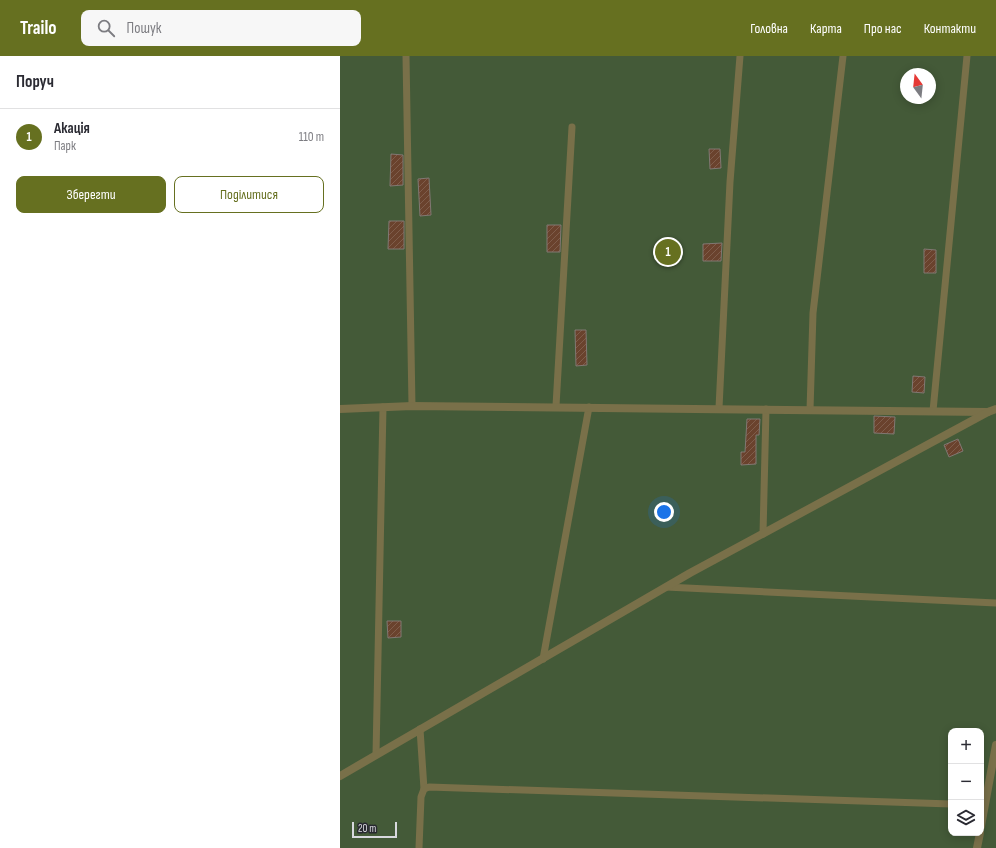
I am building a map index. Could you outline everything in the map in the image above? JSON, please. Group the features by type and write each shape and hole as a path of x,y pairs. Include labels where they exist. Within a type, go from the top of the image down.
{"street":[{"path":"340,409 412,406 556,406 810,410 992,410"},
{"path":"340,776 666,588 992,410"},
{"path":"984,800 996,745"},
{"path":"977,848 979,836"}],"lane":[{"path":"406,56 412,406"},
{"path":"719,408 730,182 740,56"},
{"path":"810,410 813,313 843,56"},
{"path":"933,411 967,56"},
{"path":"556,406 572,127"},
{"path":"543,659 589,407"},
{"path":"376,755 383,408"},
{"path":"763,534 766,409"},
{"path":"666,588 996,603"},
{"path":"419,848 421,797 424,789 420,729"},
{"path":"424,789 446,787 948,804"}],"green space":[{"path":"340,56 996,56 996,848 340,848"}],"building":[{"path":"709,149 720,149 721,168 710,169"},
{"path":"391,154 403,155 403,185 390,186"},
{"path":"429,178 431,215 420,216 418,179"},
{"path":"389,221 404,221 404,249 388,249"},
{"path":"547,225 561,225 560,252 547,252"},
{"path":"722,243 721,261 703,261 703,244"},
{"path":"924,249 936,250 936,273 924,273"},
{"path":"575,330 586,330 587,365 576,366"},
{"path":"913,376 925,377 924,393 912,392"},
{"path":"874,416 895,417 894,434 874,433"},
{"path":"747,419 760,419 759,435 756,435 756,464 741,465 741,452 745,452"},
{"path":"958,439 963,451 949,457 944,445"},
{"path":"387,621 401,621 401,637 388,638"}],"place":[{"name":"Акація","path":"668,252"}]}
